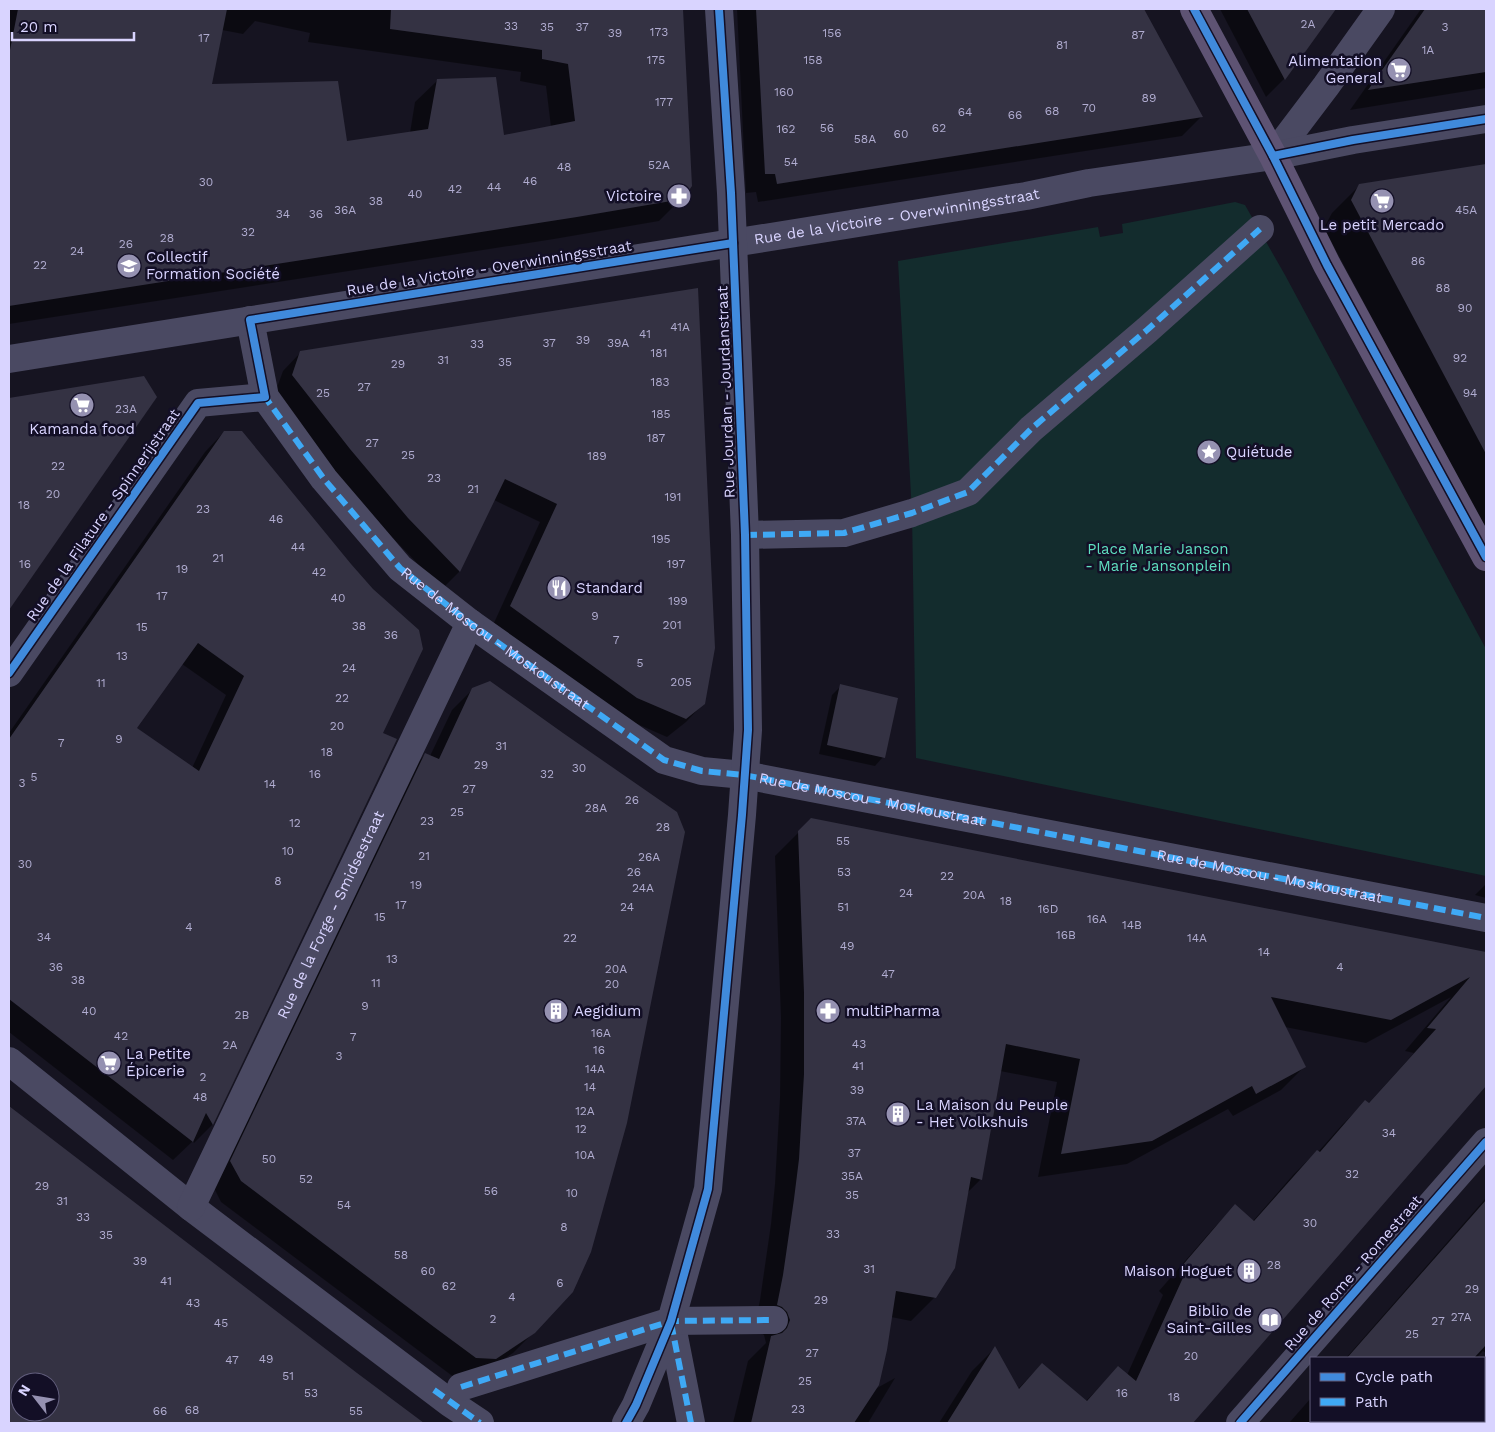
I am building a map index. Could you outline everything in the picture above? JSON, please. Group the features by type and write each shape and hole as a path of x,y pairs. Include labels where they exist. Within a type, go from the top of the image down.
{"main road":[{"path":"1194,9 1332,274 1486,557"}],"street":[{"name":"Rue Jourdan - Jourdanstraat","path":"626,1423 636,1405 670,1321 708,1189 748,730 745,535 731,193 719,9"},
{"path":"1272,156 1326,86 1381,9"},
{"name":"Rue de la Victoire - Overwinningsstraat","path":"9,359 1016,197 1089,183 1272,156 1353,140 1486,119"},
{"path":"745,535 844,534 912,513 968,492 1030,429 1147,330 1260,229"},
{"name":"Rue de Moscou - Moskoustraat","path":"250,320 265,397 324,478 400,568 470,623 664,760 702,771 744,775 1486,918"},
{"name":"Rue de la Filature - Spinnerijstraat","path":"9,673 198,403 265,397"},
{"name":"Rue de la Forge - Smidsestraat","path":"191,1207 470,623"},
{"path":"9,1061 191,1207 480,1423"},
{"name":"Rue de Rome - Romestraat","path":"1240,1423 1486,1142"},
{"path":"461,1386 670,1321 774,1320"},
{"path":"670,1321 691,1423"}],"green space":[{"name":"Place Marie Janson - Marie Jansonplein","path":"1235,202 1245,205 1285,275 1486,649 1486,876 916,758 912,513 898,261 1098,227 1100,237 1123,233 1122,224"}],"building":[{"path":"18,9 227,9 212,84 338,81 347,141 428,129 437,79 496,77 504,135 575,121 568,64 542,59 542,50 390,29 391,9 683,9 692,186 683,199 9,306 9,55"},
{"path":"756,9 1144,9 1203,117 777,184 775,174 765,174"},
{"path":"1247,9 1336,9 1285,80"},
{"path":"1425,9 1486,9 1486,72 1368,90"},
{"path":"1486,164 1486,454 1351,200 1359,184"},
{"path":"698,288 715,648 705,704 686,719 637,698 510,606 557,504 505,479 460,572 408,518 350,449 292,375 300,351"},
{"path":"144,376 157,397 9,610 9,398"},
{"path":"224,431 242,431 373,589 419,630 423,649 383,733 397,739 213,1125 206,1113 193,1142 9,999 9,739","holes":["198,643 244,676 199,771 137,728"]},
{"path":"490,681 677,812 685,832 627,1123 591,1252 573,1292 535,1333 496,1359 476,1358 434,1327 241,1181 230,1161 425,753 439,759 472,688"},
{"path":"840,684 898,698 885,758 827,745"},
{"path":"811,818 1486,952 1486,1086 1193,1423 947,1423 995,1346 1019,1389 1042,1363 1087,1401 1118,1366 1136,1381 1186,1271 1181,1267 1235,1204 1254,1221 1317,1150 1320,1152 1365,1100 1369,1103 1436,1029 1427,1028 1470,977 1391,1020 1271,997 1306,1067 1256,1094 1252,1086 1152,1141 1061,1154 1080,1059 1006,1044 982,1180 971,1177 955,1268 936,1298 896,1291 887,1350 879,1385 854,1423 751,1423 771,1336 782,1333 787,1328 790,1320 787,1312 777,1305 799,1159 804,1074 804,993 798,831"},
{"path":"9,1106 357,1373 424,1423 9,1423"},
{"path":"1486,1200 1486,1345 1475,1357 1348,1357"}],"marked path":[{"path":"745,535 844,533 912,513 968,492 1031,429 1147,330 1260,229"},
{"path":"264,394 324,479 400,568 470,623 664,760 702,771 744,775 1486,918"},
{"path":"461,1387 671,1321 774,1320"},
{"path":"671,1323 691,1423"},
{"path":"434,1390 480,1423"}],"cycle path":[{"path":"626,1423 636,1405 671,1321 708,1189 748,730 745,535 731,193 719,9"},
{"path":"1194,9 1273,156 1327,265 1486,557"},
{"path":"1273,156 1353,140 1486,119"},
{"path":"9,673 198,403 265,397 250,320 733,243"},
{"path":"1240,1423 1486,1142"}],"place":[{"name":"Alimentation General","path":"1399,70"},
{"name":"Victoire","path":"679,196"},
{"name":"Le petit Mercado","path":"1382,201"},
{"name":"Collectif Formation Société","path":"129,266"},
{"name":"Kamanda food","path":"82,405"},
{"name":"Quiétude","path":"1209,452"},
{"name":"Standard","path":"559,588"},
{"name":"Aegidium","path":"556,1011"},
{"name":"multiPharma","path":"828,1011"},
{"name":"La Petite Épicerie","path":"109,1063"},
{"name":"La Maison du Peuple - Het Volkshuis","path":"898,1114"},
{"name":"Maison Hoguet","path":"1249,1271"},
{"name":"Biblio de Saint-Gilles","path":"1270,1320"}]}
